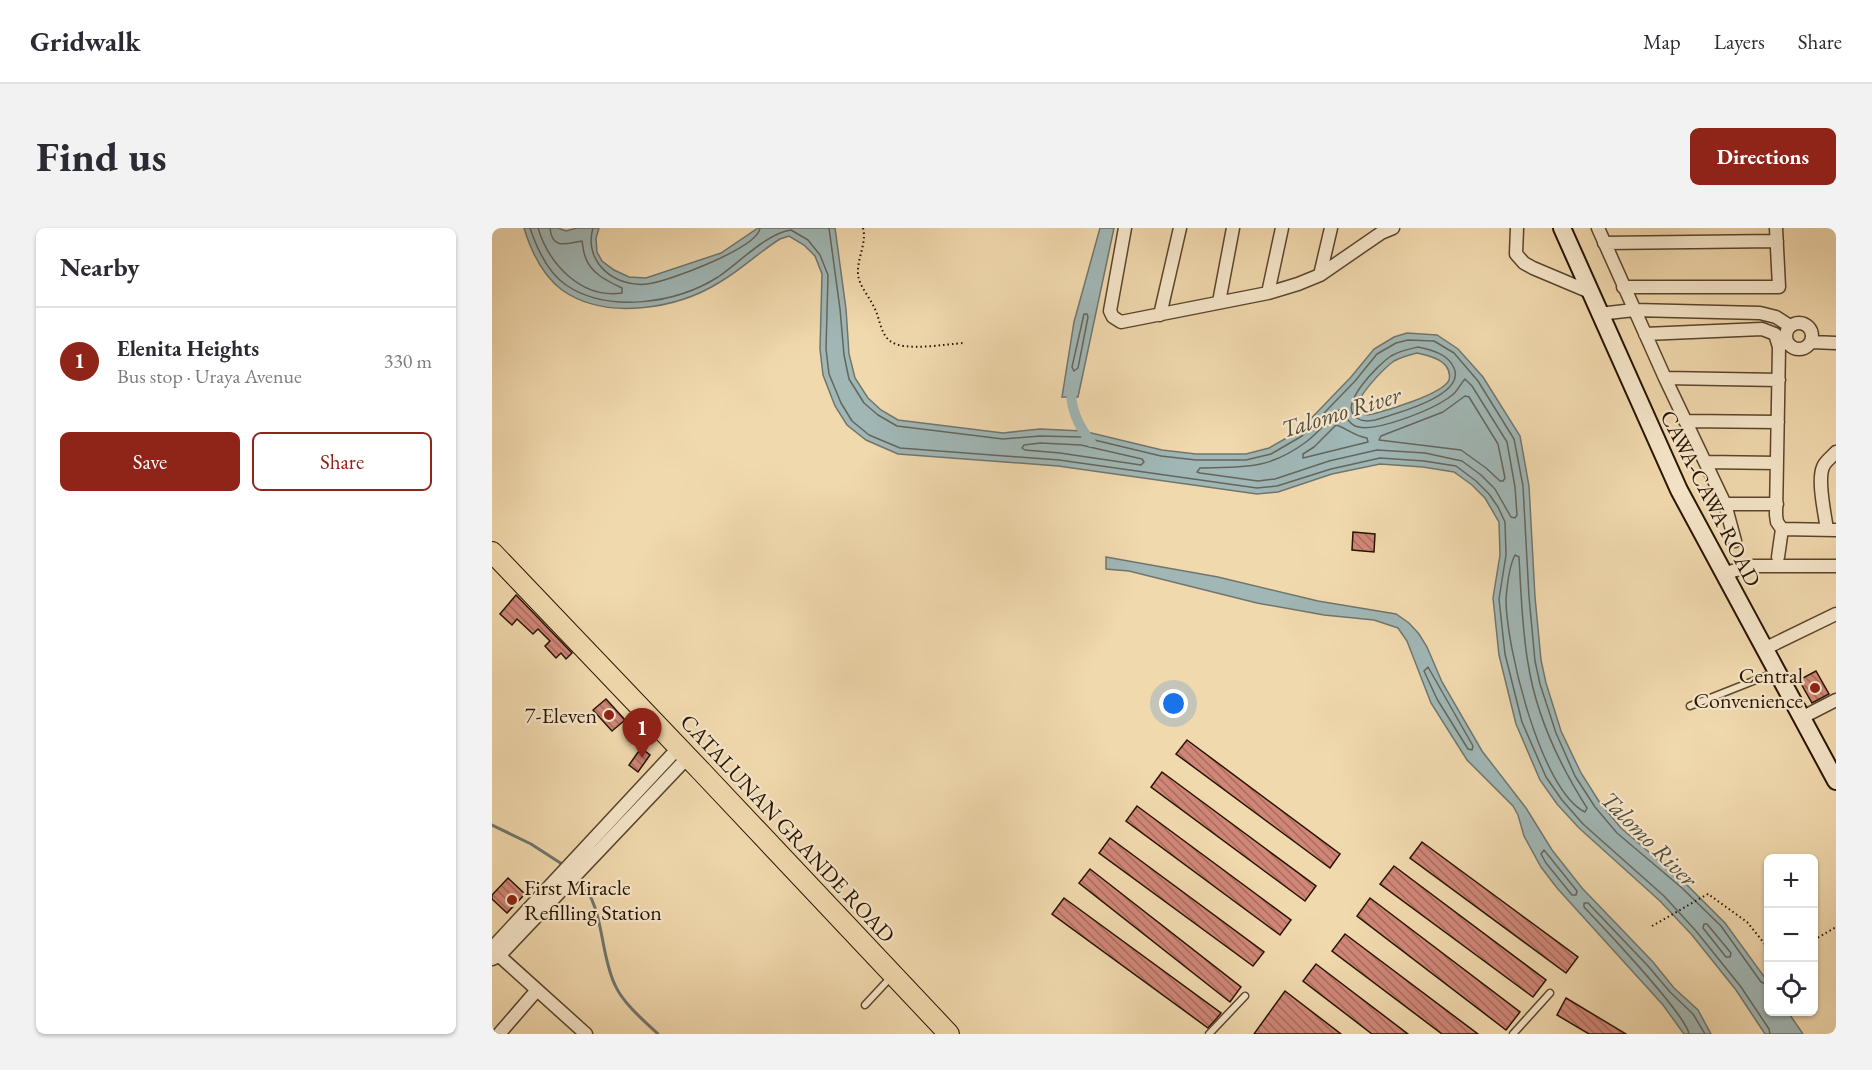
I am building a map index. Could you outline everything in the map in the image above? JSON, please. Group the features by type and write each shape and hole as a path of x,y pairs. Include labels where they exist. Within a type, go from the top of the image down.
{"main road":[{"name":"CATALUNAN GRANDE ROAD","path":"492,552 949,1034"}],"street":[{"path":"1125,228 1110,314 1121,322 1268,293 1298,284 1320,275 1385,230"},
{"path":"1160,315 1180,228"},
{"path":"1219,302 1233,228"},
{"path":"1268,293 1282,228"},
{"path":"1320,275 1331,228"},
{"path":"1517,228 1516,254 1524,263 1590,292"},
{"name":"CAWA-CAWA ROAD","path":"1562,228 1679,490 1836,781"},
{"path":"1598,228 1623,287 1725,504 1735,541"},
{"path":"1623,287 1779,287 1776,228"},
{"path":"1604,243 1777,241"},
{"path":"1599,314 1634,310 1760,313 1776,316 1790,326"},
{"path":"1811,342 1812,331 1806,325 1798,323 1790,326 1786,337 1791,346 1802,349 1811,342 1836,343"},
{"path":"1645,334 1762,328 1775,334 1779,347 1777,522 1782,529 1778,557"},
{"path":"1665,378 1779,380"},
{"path":"1685,421 1778,422"},
{"path":"1782,529 1832,530 1822,484 1822,469 1836,452"},
{"path":"1705,462 1777,463"},
{"path":"1725,504 1777,504"},
{"path":"1723,574 1749,566 1836,566"},
{"path":"1764,649 1836,614"},
{"path":"1801,718 1836,700"},
{"path":"602,839 646,782 683,752"},
{"path":"586,1034 494,953 602,839 656,791 683,752"},
{"path":"646,782 656,791"},
{"path":"505,1032 537,990"}],"lane":[{"path":"1689,706 1776,672"},
{"path":"865,1005 893,975"},
{"path":"1513,1034 1550,993"},
{"path":"1209,1034 1245,996"}],"path":[{"path":"863,228 865,234 858,262 858,276 878,315 883,331 890,341 908,346 964,343"},
{"path":"1652,926 1704,896 1710,895 1747,922 1764,943"},
{"path":"1818,938 1836,927"}],"water":[{"name":"Talomo River","path":"524,228 558,228 566,231 577,228 599,228 596,238 597,252 602,261 629,277 646,278 721,253 758,228 835,228 846,309 849,354 855,378 868,398 881,410 898,420 1003,433 1040,429 1083,431 1162,450 1196,454 1246,454 1269,448 1299,431 1351,377 1374,349 1394,337 1407,333 1437,335 1458,349 1483,377 1520,436 1529,486 1541,660 1561,731 1581,773 1600,803 1621,828 1685,883 1725,923 1764,977 1764,1016 1791,1016 1803,1034 1765,1034 1736,990 1692,935 1660,901 1579,828 1557,804 1540,780 1516,724 1499,655 1493,598 1500,555 1499,522 1485,498 1454,472 1380,464 1332,474 1278,492 1257,494 1058,466 898,454 866,440 847,425 835,406 823,375 820,349 822,274 815,256 804,245 789,236 780,239 728,277 703,291 663,305 641,308 599,306 580,300 555,284 543,270","holes":["1417,353 1443,363 1449,371 1449,380 1437,391 1380,412 1367,415 1356,410 1365,391 1394,361"]},
{"path":"1100,228 1114,228 1078,397 1062,397 1074,322"},
{"path":"1106,557 1218,577 1318,601 1396,614 1409,623 1427,647 1442,682 1482,751 1526,808 1552,850 1582,888 1653,962 1674,988 1698,1010 1711,1034 1684,1034 1663,1005 1557,888 1541,867 1524,836 1513,806 1467,760 1431,703 1407,641 1398,628 1374,620 1324,615 1257,603 1129,571 1106,569"}],"building":[{"path":"1353,532 1375,534 1374,552 1352,550"},
{"path":"516,595 572,653 566,659 561,653 556,658 545,646 550,641 538,629 533,634 517,619 512,625 500,614"},
{"name":"Central Convenience","path":"1816,671 1829,694 1812,703 1799,680"},
{"name":"7-Eleven","path":"606,699 625,720 612,731 593,710"},
{"path":"1187,740 1340,854 1330,868 1176,754"},
{"path":"641,748 650,755 638,772 629,765"},
{"path":"1162,772 1316,886 1305,901 1151,787"},
{"path":"1137,806 1291,920 1280,935 1126,821"},
{"path":"1110,838 1264,952 1253,966 1099,853"},
{"path":"1422,842 1578,957 1566,973 1410,858"},
{"path":"1394,866 1546,980 1533,997 1380,884"},
{"path":"1090,869 1241,987 1230,1002 1079,883"},
{"path":"508,878 525,894 507,913 492,899 492,895"},
{"path":"1064,898 1221,1013 1208,1028 1052,914"},
{"path":"1370,898 1520,1012 1506,1030 1357,916"},
{"path":"1345,934 1478,1034 1442,1034 1332,951"},
{"path":"1316,964 1408,1034 1372,1034 1303,981"},
{"path":"1285,991 1341,1034 1254,1034"},
{"path":"1566,998 1626,1034 1589,1034 1557,1015"}],"waterway":[{"path":"1072,385 1073,408 1082,430 1091,442"},
{"path":"492,825 531,844 562,864"},
{"path":"579,880 587,891 598,916 606,958 615,985 628,1005 658,1034"}],"place":[{"name":"Central Convenience","path":"1815,688"},
{"name":"7-Eleven","path":"609,715"},
{"name":"Elenita Heights","path":"642,758"},
{"name":"First Miracle Refilling Station","path":"512,900"}]}
